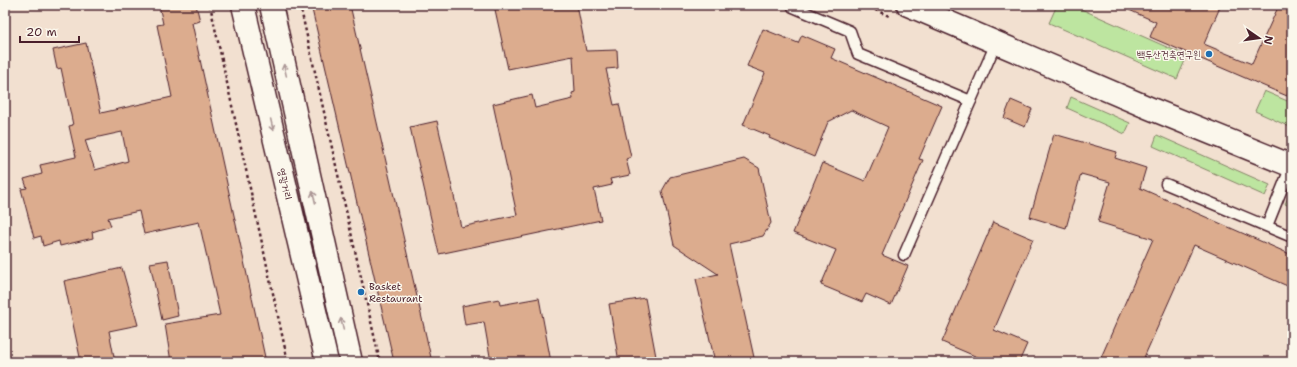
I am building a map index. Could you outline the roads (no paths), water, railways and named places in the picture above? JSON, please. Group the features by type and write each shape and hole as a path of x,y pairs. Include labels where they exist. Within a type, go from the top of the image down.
{"main road":[{"name":"영광거리","path":"243,5 327,362"},
{"path":"270,5 351,362"},
{"path":"908,5 1149,108 1292,166"}],"lane":[{"path":"793,7 850,31 858,54 971,101"},
{"path":"904,255 996,43"},
{"path":"1267,226 1292,166"},
{"path":"1166,184 1292,237"}],"place":[{"name":"백두산건축연구윈","path":"1209,54"},
{"name":"Basket Restaurant","path":"361,292"}]}
